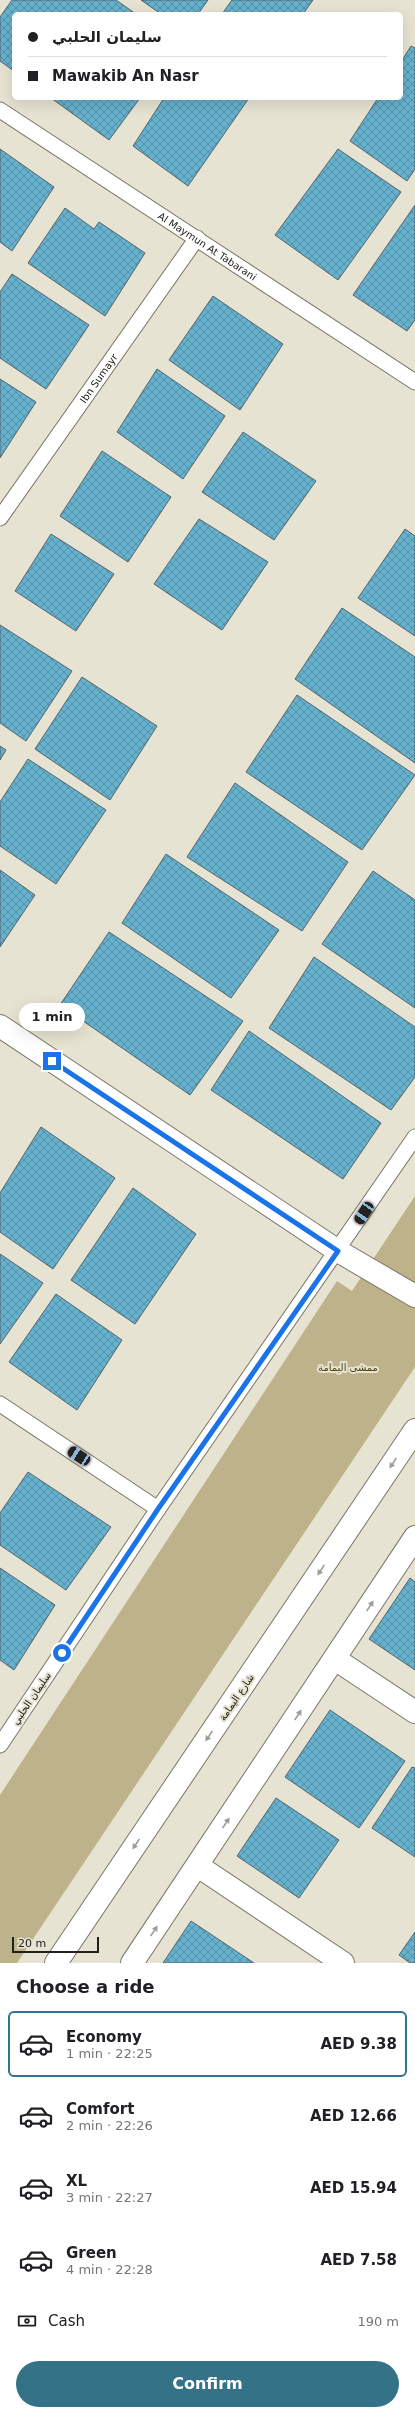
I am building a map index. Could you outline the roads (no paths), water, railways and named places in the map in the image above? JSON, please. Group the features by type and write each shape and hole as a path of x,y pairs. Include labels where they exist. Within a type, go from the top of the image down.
{"main road":[{"path":"0,1026 338,1251 415,1296"},
{"name":"شارع اليمامة","path":"56,1963 415,1430"},
{"path":"132,1963 198,1866 415,1537"},
{"path":"335,1659 415,1712"},
{"path":"198,1866 343,1963"}],"lane":[{"name":"Al Maymun At Tabarani","path":"0,110 415,382"},
{"name":"Ibn Sumayr","path":"0,518 197,238"},
{"name":"سليمان الحلبي","path":"0,1745 158,1509 338,1251 415,1137"},
{"path":"0,1404 158,1509"}],"park label":[{"name":"ممشى اليمامة","path":"348,1367"}]}
